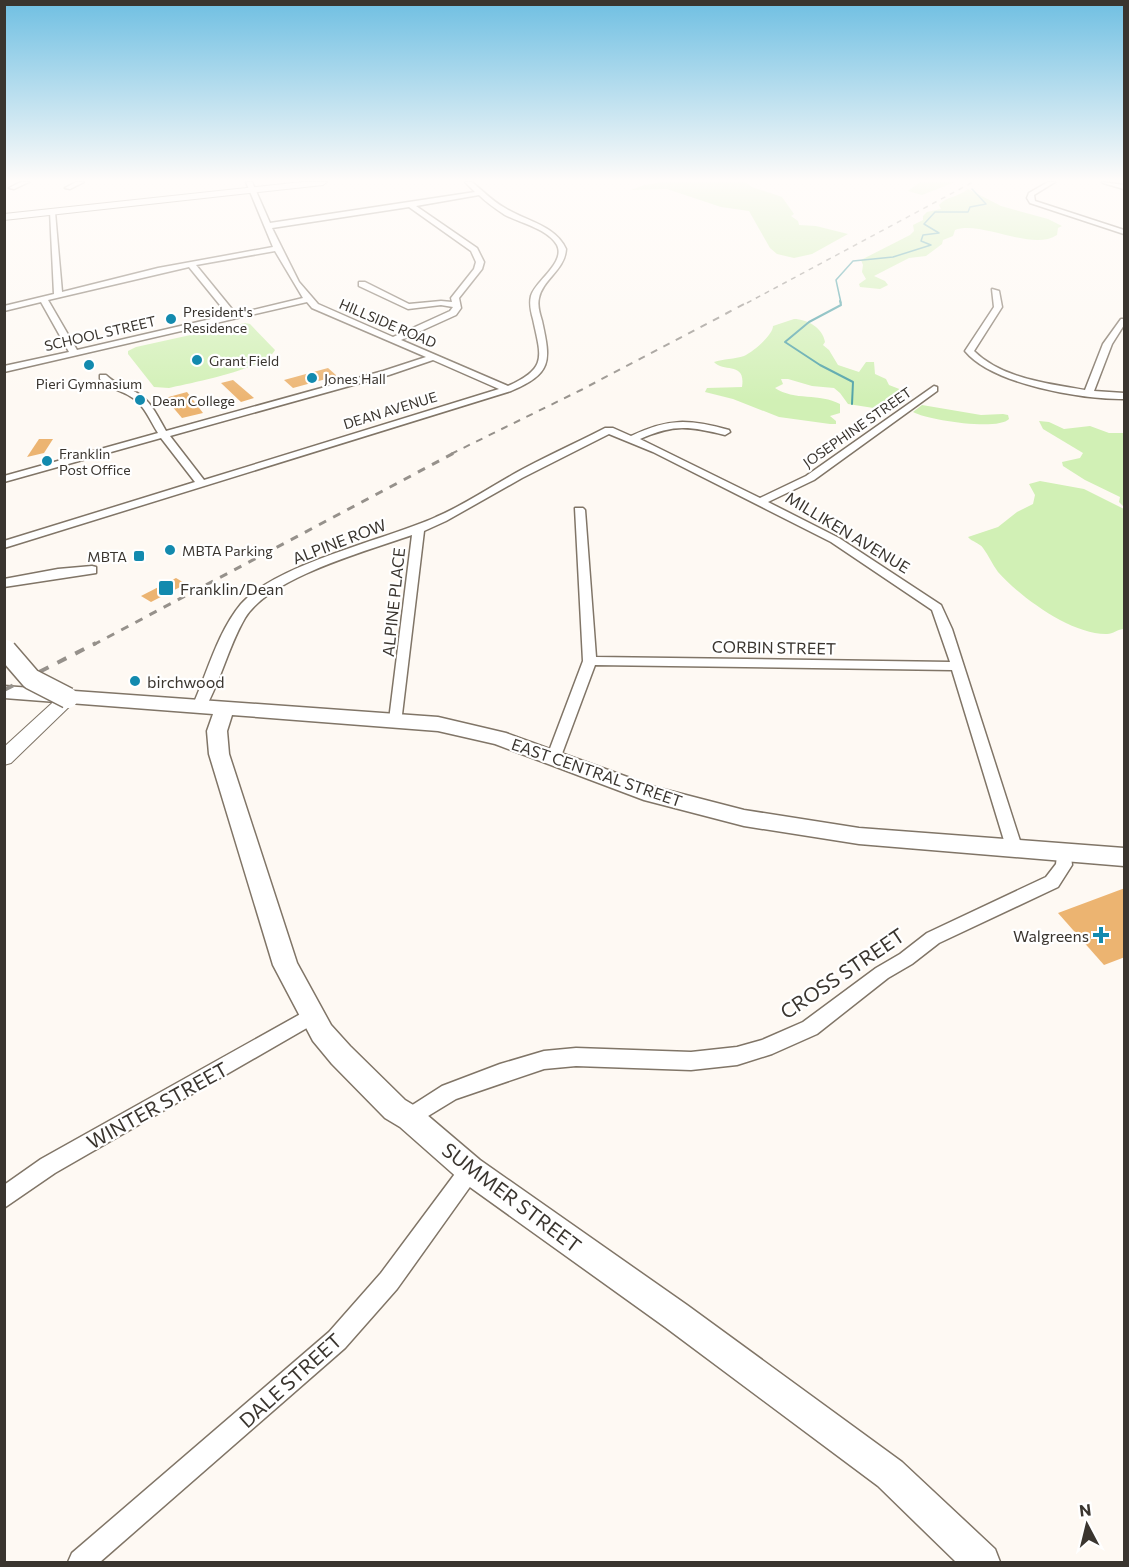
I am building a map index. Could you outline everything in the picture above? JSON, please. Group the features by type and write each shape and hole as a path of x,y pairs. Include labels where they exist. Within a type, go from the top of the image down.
{"main road":[{"path":"5,655 31,678 68,698"},
{"name":"EAST CENTRAL STREET","path":"4,692 396,720 470,730 499,738 651,794 744,818 859,836 1125,857"},
{"name":"SUMMER STREET","path":"212,708 219,754 285,965 322,1033 349,1064 395,1108 410,1118 470,1170 676,1316 890,1474 982,1563"}],"street":[{"path":"55,255 58,295"},
{"path":"4,309 191,264 240,255"},
{"path":"283,255 307,300"},
{"path":"393,340 449,316 457,308 455,298 478,269 480,262 477,255"},
{"name":"DEAN AVENUE","path":"4,545 529,381 542,369 545,351 534,301 541,283 554,270 562,255"},
{"path":"191,264 234,317"},
{"path":"362,284 408,307 441,303 457,305"},
{"path":"995,291 998,307 971,345 969,351 972,356 986,367 1001,372 1088,393 1125,396"},
{"path":"43,299 74,353"},
{"name":"HILLSIDE ROAD","path":"307,300 315,306 508,389"},
{"name":"SCHOOL STREET","path":"4,369 307,300"},
{"path":"1088,393 1102,358 1119,325 1125,321"},
{"path":"4,479 386,374 434,357"},
{"path":"103,377 115,388 135,395 143,402 164,435 202,484"},
{"name":"JOSEPHINE STREET","path":"761,501 810,478 934,389"},
{"path":"632,439 663,425 679,422 695,423 725,432"},
{"name":"MILLIKEN AVENUE","path":"518,476 609,430 761,501 863,557 937,608 1014,848"},
{"name":"ALPINE PLACE","path":"396,720 418,529 442,519 518,476"},
{"path":"553,759 590,661 579,510"},
{"name":"ALPINE ROW","path":"212,708 231,633 254,598 282,581 418,529"},
{"path":"4,583 41,575 92,570"},
{"name":"CORBIN STREET","path":"590,661 957,666"},
{"path":"4,758 68,698"},
{"name":"CROSS STREET","path":"410,1118 449,1092 544,1060 576,1057 691,1061 737,1056 765,1048 810,1028 882,972 906,959 933,938 1052,882 1064,865 1064,852"},
{"name":"WINTER STREET","path":"4,1198 48,1166 313,1016"},
{"name":"DALE STREET","path":"81,1563 337,1340 389,1281 470,1170"}],"green space":[{"path":"782,255 807,255 794,258"},
{"path":"871,255 927,255 909,258 874,276 888,285 880,289 860,287 859,284 866,279 862,272 861,260"},
{"path":"794,319 809,323 821,332 825,342 823,345 838,365 859,372 866,362 874,362 875,374 886,379 889,385 907,392 885,409 880,409 848,404 834,388 781,379 783,384 775,388 782,392 840,404 840,413 830,416 836,424 830,424 779,417 733,399 705,392 707,388 742,387 741,374 738,371 714,362 744,356 762,343 770,334 773,326"},
{"name":"Grant Field","path":"245,323 250,324 275,350 269,357 258,363 210,379 169,388 154,387 128,354 128,351 136,347"},
{"path":"922,405 981,415 1003,414 1008,415 1009,419 991,424 947,421 913,412"},
{"path":"1039,421 1049,422 1064,429 1090,426 1109,433 1124,433 1124,507 1119,502 1120,497 1063,466 1062,462 1080,458 1083,453 1043,429"},
{"path":"1040,481 1084,489 1124,509 1124,629 1109,634 1093,633 1048,613 1008,582 998,572 982,546 968,537 998,527 1017,512 1033,504 1035,495 1029,484"}],"building":[{"name":"Jones Hall","path":"328,368 337,376 293,388 284,380"},
{"path":"233,380 254,398 241,402 221,383"},
{"path":"187,392 203,413 182,418 165,398"},
{"path":"39,439 53,439 44,453 27,457"},
{"path":"176,578 186,584 151,602 141,596"},
{"name":"Walgreens","path":"1125,888 1125,957 1104,965 1058,913"}],"waterway":[{"path":"841,303 836,280 853,261 899,255"},
{"path":"840,301 841,305 809,322 785,342 820,365 853,382 852,404"}],"railway":[{"path":"747,303 836,255"},
{"path":"451,454 581,390 750,301"},
{"path":"93,645 454,453"},
{"path":"4,690 96,643"}],"place":[{"name":"President's Residence","path":"171,319"},
{"name":"Grant Field","path":"197,360"},
{"name":"Pieri Gymnasium","path":"89,365"},
{"name":"Jones Hall","path":"312,378"},
{"name":"Dean College","path":"140,400"},
{"name":"Franklin Post Office","path":"47,461"},
{"name":"MBTA Parking","path":"170,550"},
{"name":"MBTA","path":"139,556"},
{"name":"Franklin/Dean","path":"166,588"},
{"name":"birchwood","path":"135,681"},
{"name":"Walgreens","path":"1101,935"}]}
